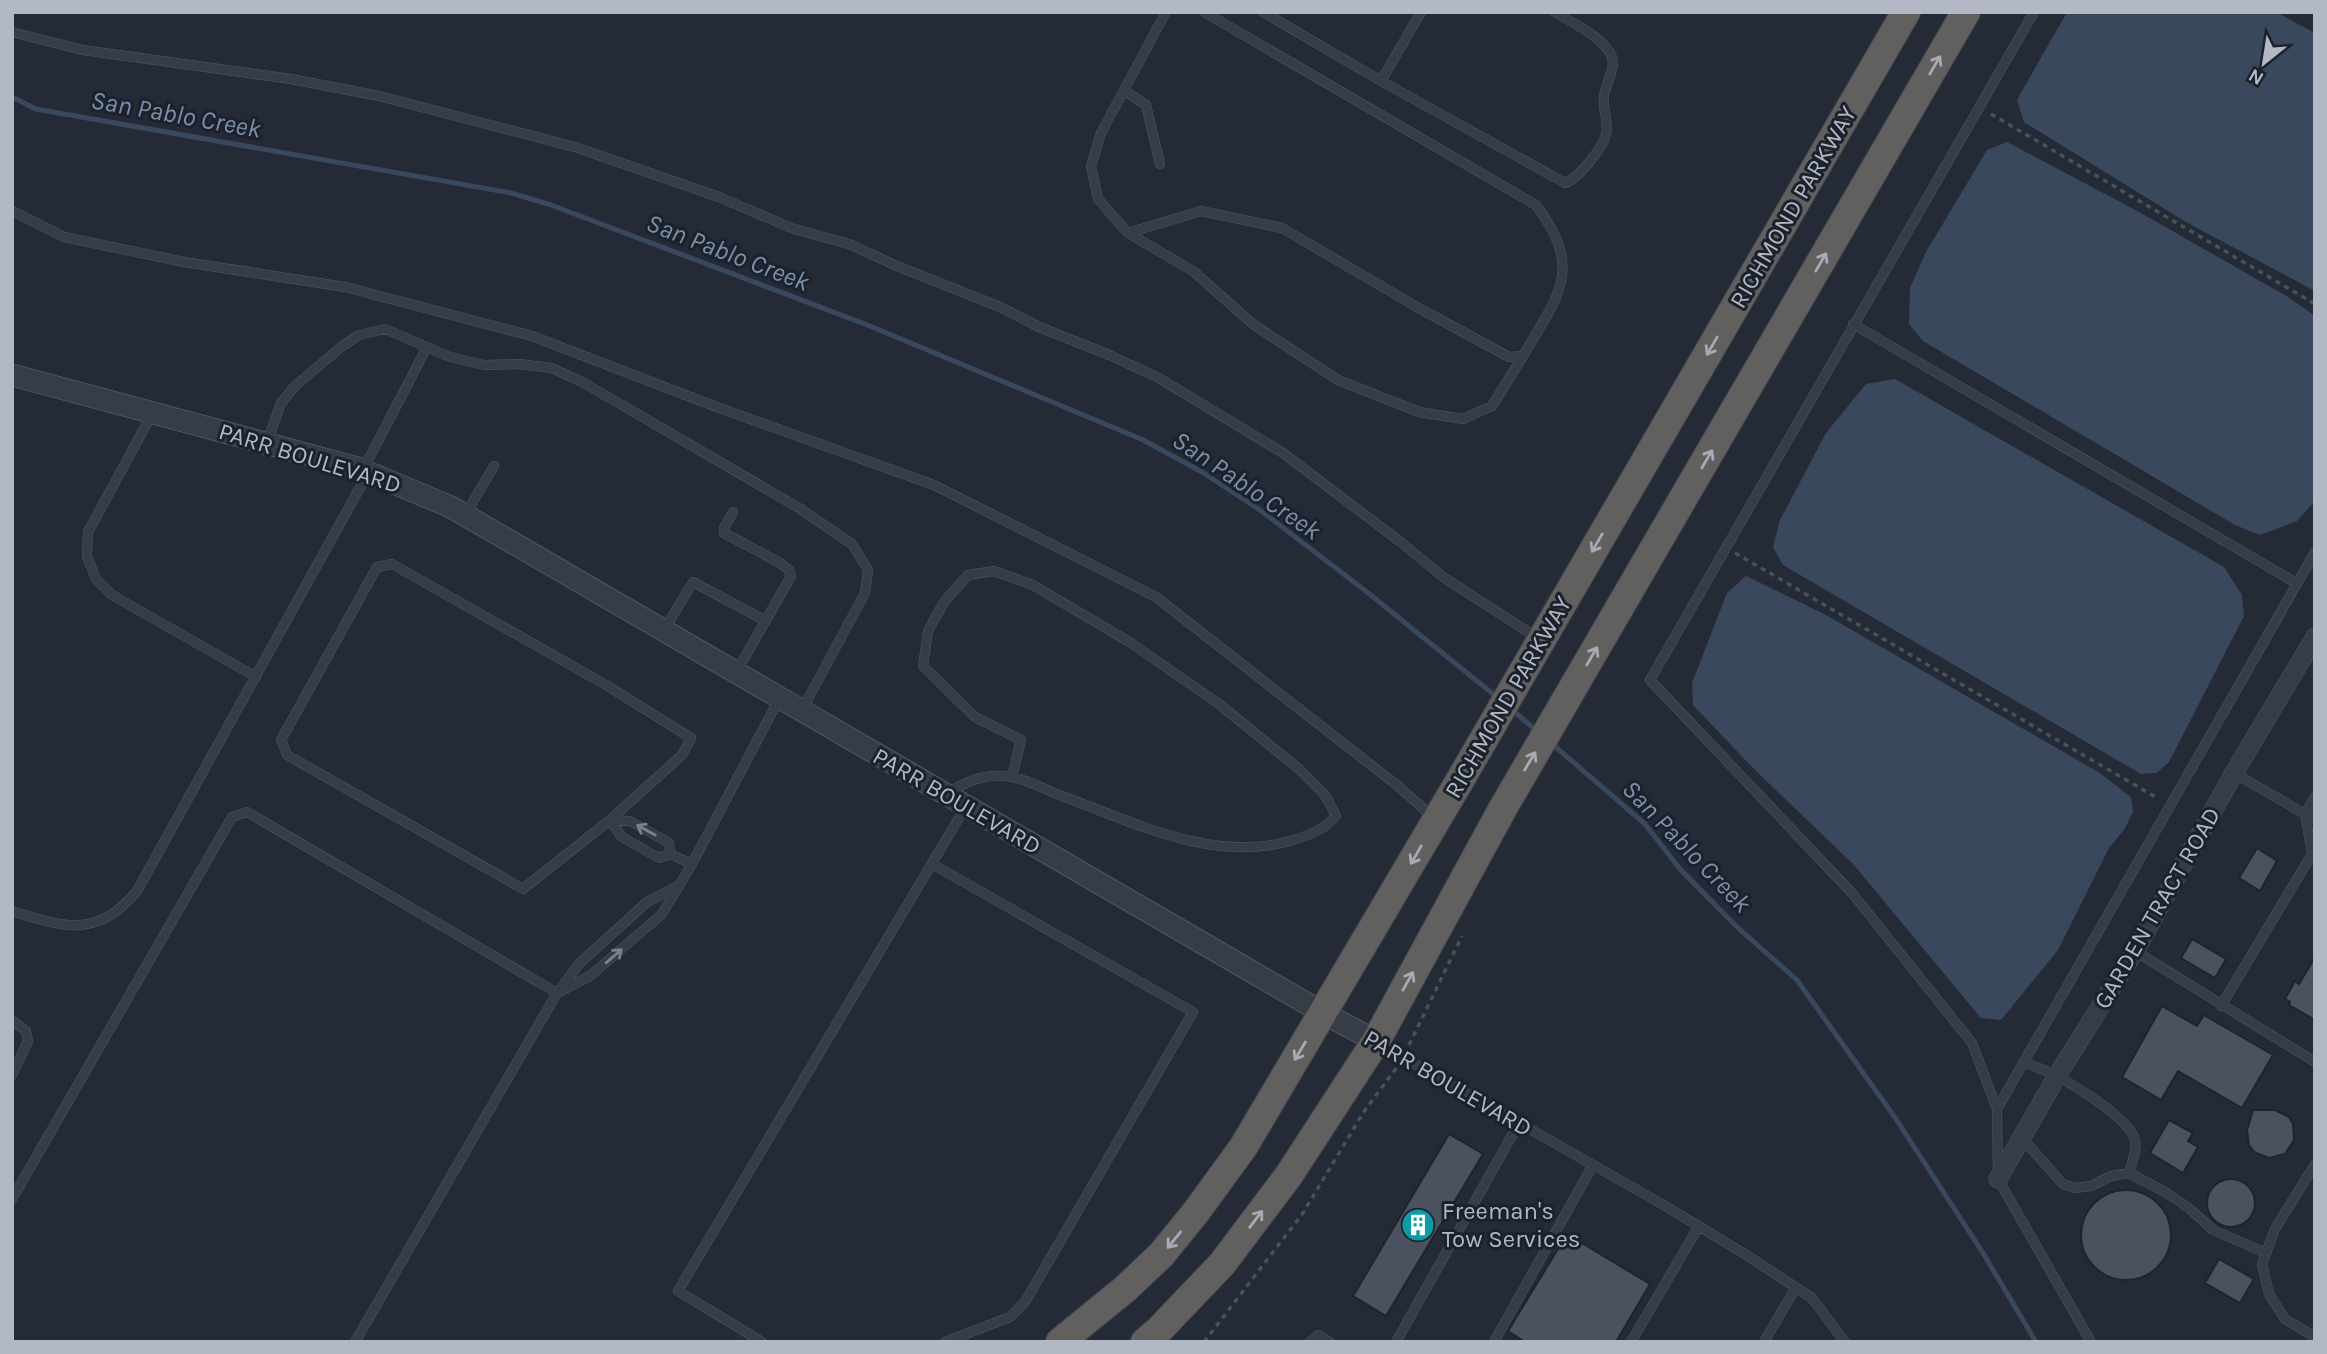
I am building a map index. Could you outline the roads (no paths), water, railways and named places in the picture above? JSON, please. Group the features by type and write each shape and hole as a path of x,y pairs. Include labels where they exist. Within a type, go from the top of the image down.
{"highway":[{"name":"RICHMOND PARKWAY","path":"1060,1342 1125,1289 1161,1255 1244,1146 1906,12"},
{"name":"RICHMOND PARKWAY","path":"1145,1342 1222,1264 1289,1175 1376,1041 1503,808 1966,12"}],"street":[{"name":"PARR BOULEVARD","path":"12,375 366,470 408,487 465,515 1323,1013 1376,1041"},
{"name":"GARDEN TRACT ROAD","path":"1998,1179 2057,1076 2135,951 2234,773 2315,638"}],"lane":[{"path":"1166,12 1101,133 1091,166 1098,199 1128,233 1193,271 1254,325 1338,380 1419,412 1463,418 1492,406 1558,296 1563,274 1562,250 1553,228 1536,205 1204,12"},
{"path":"1263,12 1565,183 1573,180 1599,148 1606,134 1603,97 1613,69 1610,51 1588,31 1555,12"},
{"path":"1381,81 1421,12"},
{"path":"2034,12 1650,680 1852,893 1972,1043 1997,1109 1998,1179 2091,1342"},
{"path":"12,32 83,50 291,79 391,99 575,147 719,197 794,229 849,244 1157,377 1283,453 1382,527 1443,578 1541,640"},
{"path":"1125,91 1146,105 1160,164"},
{"path":"12,211 64,237 184,262 345,287 532,336 714,406 934,485 1156,597 1398,786 1436,820"},
{"path":"1128,233 1202,211 1282,228 1509,357 1523,356"},
{"path":"1853,324 2296,583"},
{"path":"267,443 281,403 295,386 359,335 385,329 426,349 484,365 519,364 552,368 584,383 799,508 852,544 868,570 865,593 801,710"},
{"path":"12,911 40,920 78,926 101,922 121,910 143,880 256,677 366,470 426,349"},
{"path":"153,413 88,532 87,556 96,579 112,595 256,677"},
{"path":"465,515 494,466"},
{"path":"733,512 724,533 780,563 789,570 791,576 736,673"},
{"path":"1997,1109 2315,552"},
{"path":"610,820 682,755 691,738 606,685 392,564 377,567 281,740 287,755 523,889 610,820 630,821 669,843 670,854"},
{"path":"944,793 977,776 1012,777 1169,835 1219,847 1267,847 1303,837 1328,826 1336,816 1325,795 1299,769 1219,704 1131,643 1033,585 994,571 968,575 944,602 928,631 923,666 975,718 1021,740 1012,777"},
{"path":"664,630 692,582 766,621"},
{"path":"557,993 590,976 662,914 780,698"},
{"path":"2234,773 2315,820"},
{"path":"2221,1006 2312,854 2305,814 2315,797"},
{"path":"762,1342 678,1291 966,806"},
{"path":"12,1199 232,817 247,813 557,993"},
{"path":"610,820 622,837 659,858 670,854 692,863"},
{"path":"932,864 1193,1012 1025,1302 1010,1317 945,1342"},
{"path":"355,1342 557,993 580,963 648,902 680,885"},
{"path":"2135,951 2315,1062"},
{"path":"12,1020 26,1031 28,1041 12,1075"},
{"name":"PARR BOULEVARD","path":"1376,1041 1699,1226 1796,1287 1812,1298 1844,1342"},
{"path":"2023,1062 2057,1076 2106,1108 2129,1128 2135,1141 2134,1159 2129,1172"},
{"path":"1396,1342 1519,1123"},
{"path":"2022,1138 2063,1184 2075,1188 2091,1186 2112,1175 2129,1172 2175,1198 2213,1230 2266,1253"},
{"path":"2315,1164 2275,1229 2262,1264 2269,1294 2285,1319 2315,1337"},
{"path":"1494,1342 1593,1165"},
{"path":"1631,1342 1699,1226"},
{"path":"1764,1342 1796,1287"},
{"path":"1310,1342 1318,1335 1330,1342"}],"water":[{"path":"2067,12 2276,12 2315,33 2315,291 2186,222 2024,122 2017,100"},
{"path":"2007,142 2141,213 2288,297 2315,316 2315,501 2297,521 2260,535 2235,525 1923,341 1909,324 1910,288 1926,252 1987,150"},
{"path":"1895,379 2224,567 2242,595 2244,616 2169,762 2156,773 2141,774 1783,565 1773,547 1780,520 1826,433 1866,384"},
{"path":"1746,576 1826,615 2100,773 2131,797 2133,812 2124,830 2109,848 2058,950 2001,1020 1981,1018 1854,865 1753,768 1693,705 1692,683 1727,593"}],"waterway":[{"name":"San Pablo Creek","path":"12,97 36,109 511,193 551,205 870,326 1141,439 1202,472 1260,510 1498,698"},
{"name":"San Pablo Creek","path":"1511,709 1538,732"},
{"name":"San Pablo Creek","path":"1551,743 1645,824 1680,869 1737,927 1797,980 1896,1119 1983,1253 2036,1342"}],"place":[{"name":"Freeman's Tow Services","path":"1418,1225"}]}
